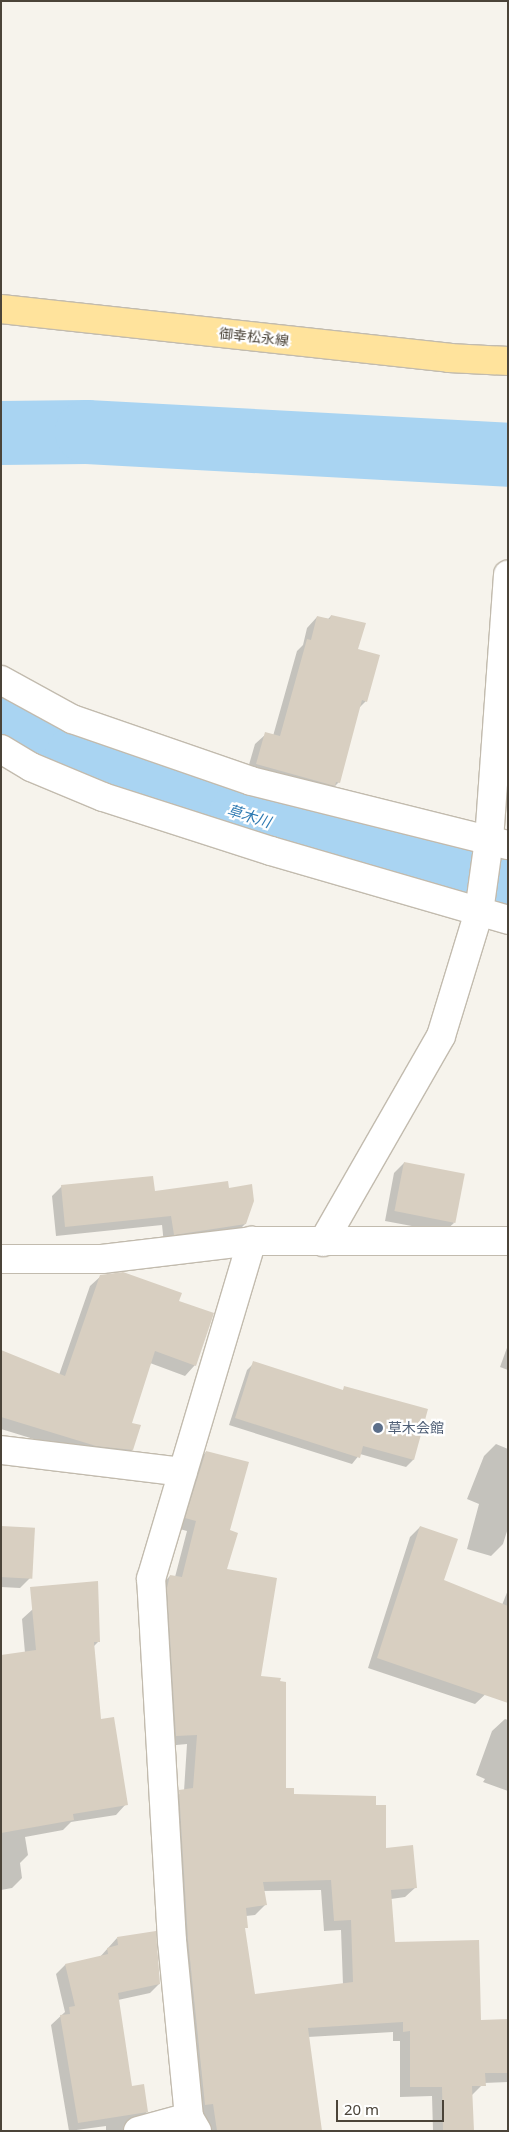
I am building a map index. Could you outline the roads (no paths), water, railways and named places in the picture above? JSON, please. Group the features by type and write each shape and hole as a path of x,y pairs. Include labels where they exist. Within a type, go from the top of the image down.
{"main road":[{"name":"御幸松永線","path":"1,309 449,358 508,361"}],"street":[{"path":"323,1242 442,1036 480,904 494,847 508,575"},
{"path":"1,680 72,719 251,781 494,847"},
{"path":"1,749 31,767 103,797 271,851 480,904 508,920"},
{"path":"138,2131 193,2124 172,1941 151,1579 252,1241"},
{"path":"1,1259 102,1259 252,1241 508,1241"},
{"path":"1,1450 182,1472"}],"waterway":[{"path":"1,433 87,432 508,455"},
{"name":"草木川","path":"1,714 77,757 241,815 508,886"}],"place":[{"name":"草木会館","path":"378,1428"}]}
